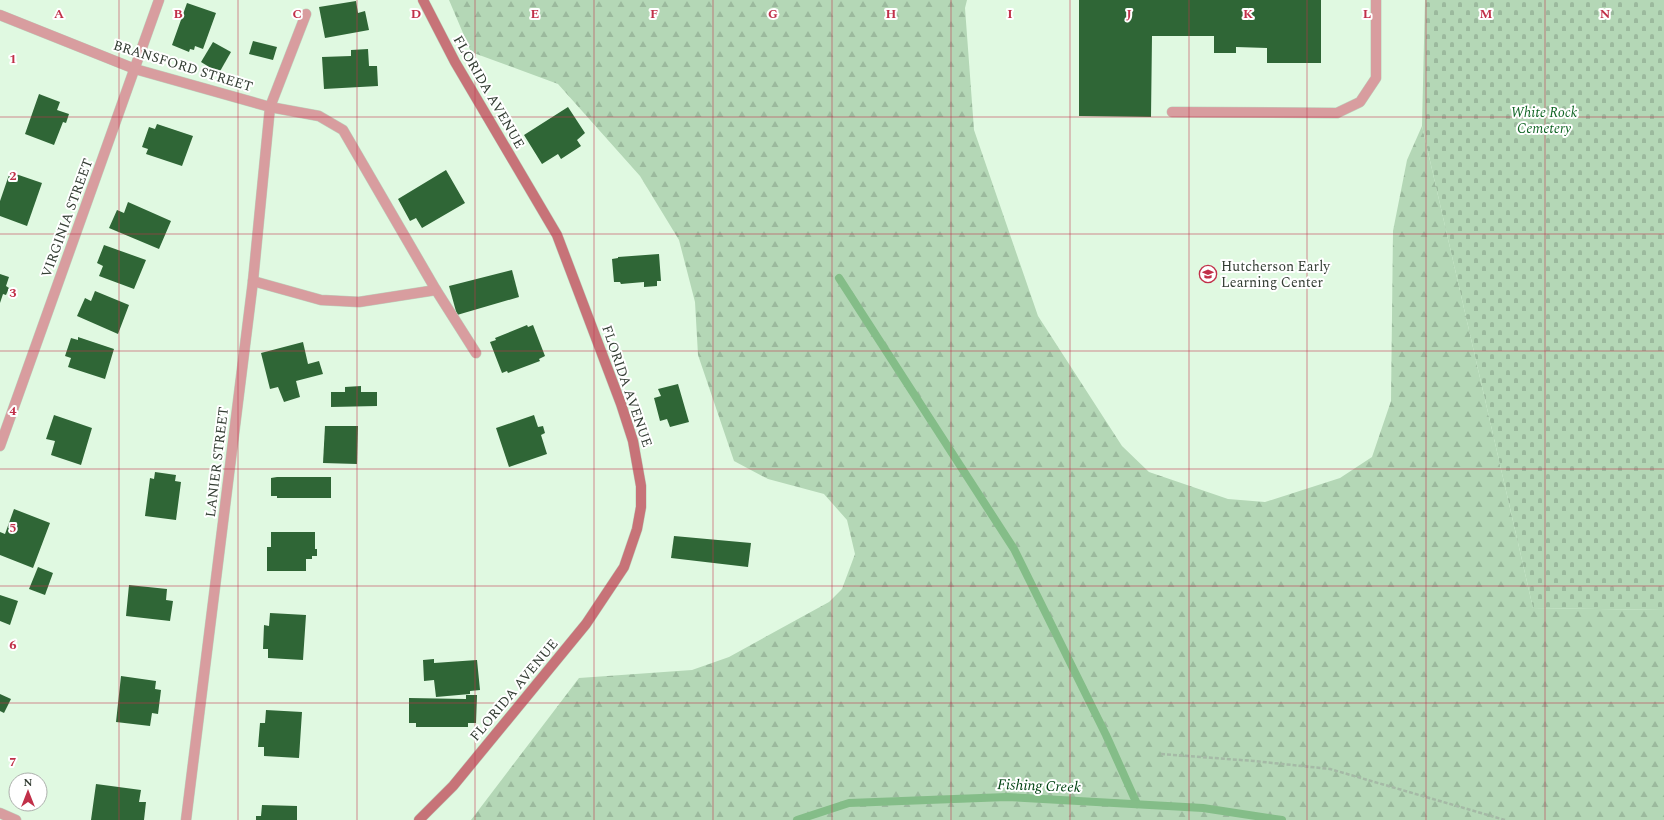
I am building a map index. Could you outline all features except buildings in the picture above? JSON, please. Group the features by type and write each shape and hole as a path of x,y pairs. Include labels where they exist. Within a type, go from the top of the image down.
{"main road":[{"name":"FLORIDA AVENUE","path":"420,820 453,786 586,624 624,567 637,529 641,507 641,486 633,441 621,404 557,235 455,62 423,0"}],"street":[{"name":"VIRGINIA STREET","path":"0,446 136,69 159,0"},
{"path":"1172,112 1337,113 1360,102 1376,78 1376,0"},
{"name":"LANIER STREET","path":"186,820 253,281 270,107 306,14"},
{"name":"BRANSFORD STREET","path":"0,15 136,69 270,107 319,116 343,130 436,290 476,353"},
{"path":"253,281 328,301 359,302 436,290"},
{"path":"0,813 16,820"}],"path":[{"path":"1161,754 1254,761 1330,769 1505,820"}],"green space":[{"path":"449,0 967,0 965,8 974,130 1038,316 1122,446 1149,472 1228,499 1265,502 1340,478 1372,457 1391,401 1393,231 1407,160 1422,126 1533,608 1664,610 1664,820 471,820 579,678 692,670 729,657 829,602 842,589 855,554 847,520 824,494 768,479 734,461 698,355 695,302 679,240 640,176 558,84 471,52"},
{"name":"White Rock Cemetery","path":"1425,0 1664,0 1664,610 1533,608 1422,126"}],"waterway":[{"path":"839,278 1014,549 1106,735 1137,804"},
{"name":"Fishing Creek","path":"797,820 849,803 1007,797 1203,808 1282,820"}],"place":[{"name":"Hutcherson Early Learning Center","path":"1208,274"}]}
